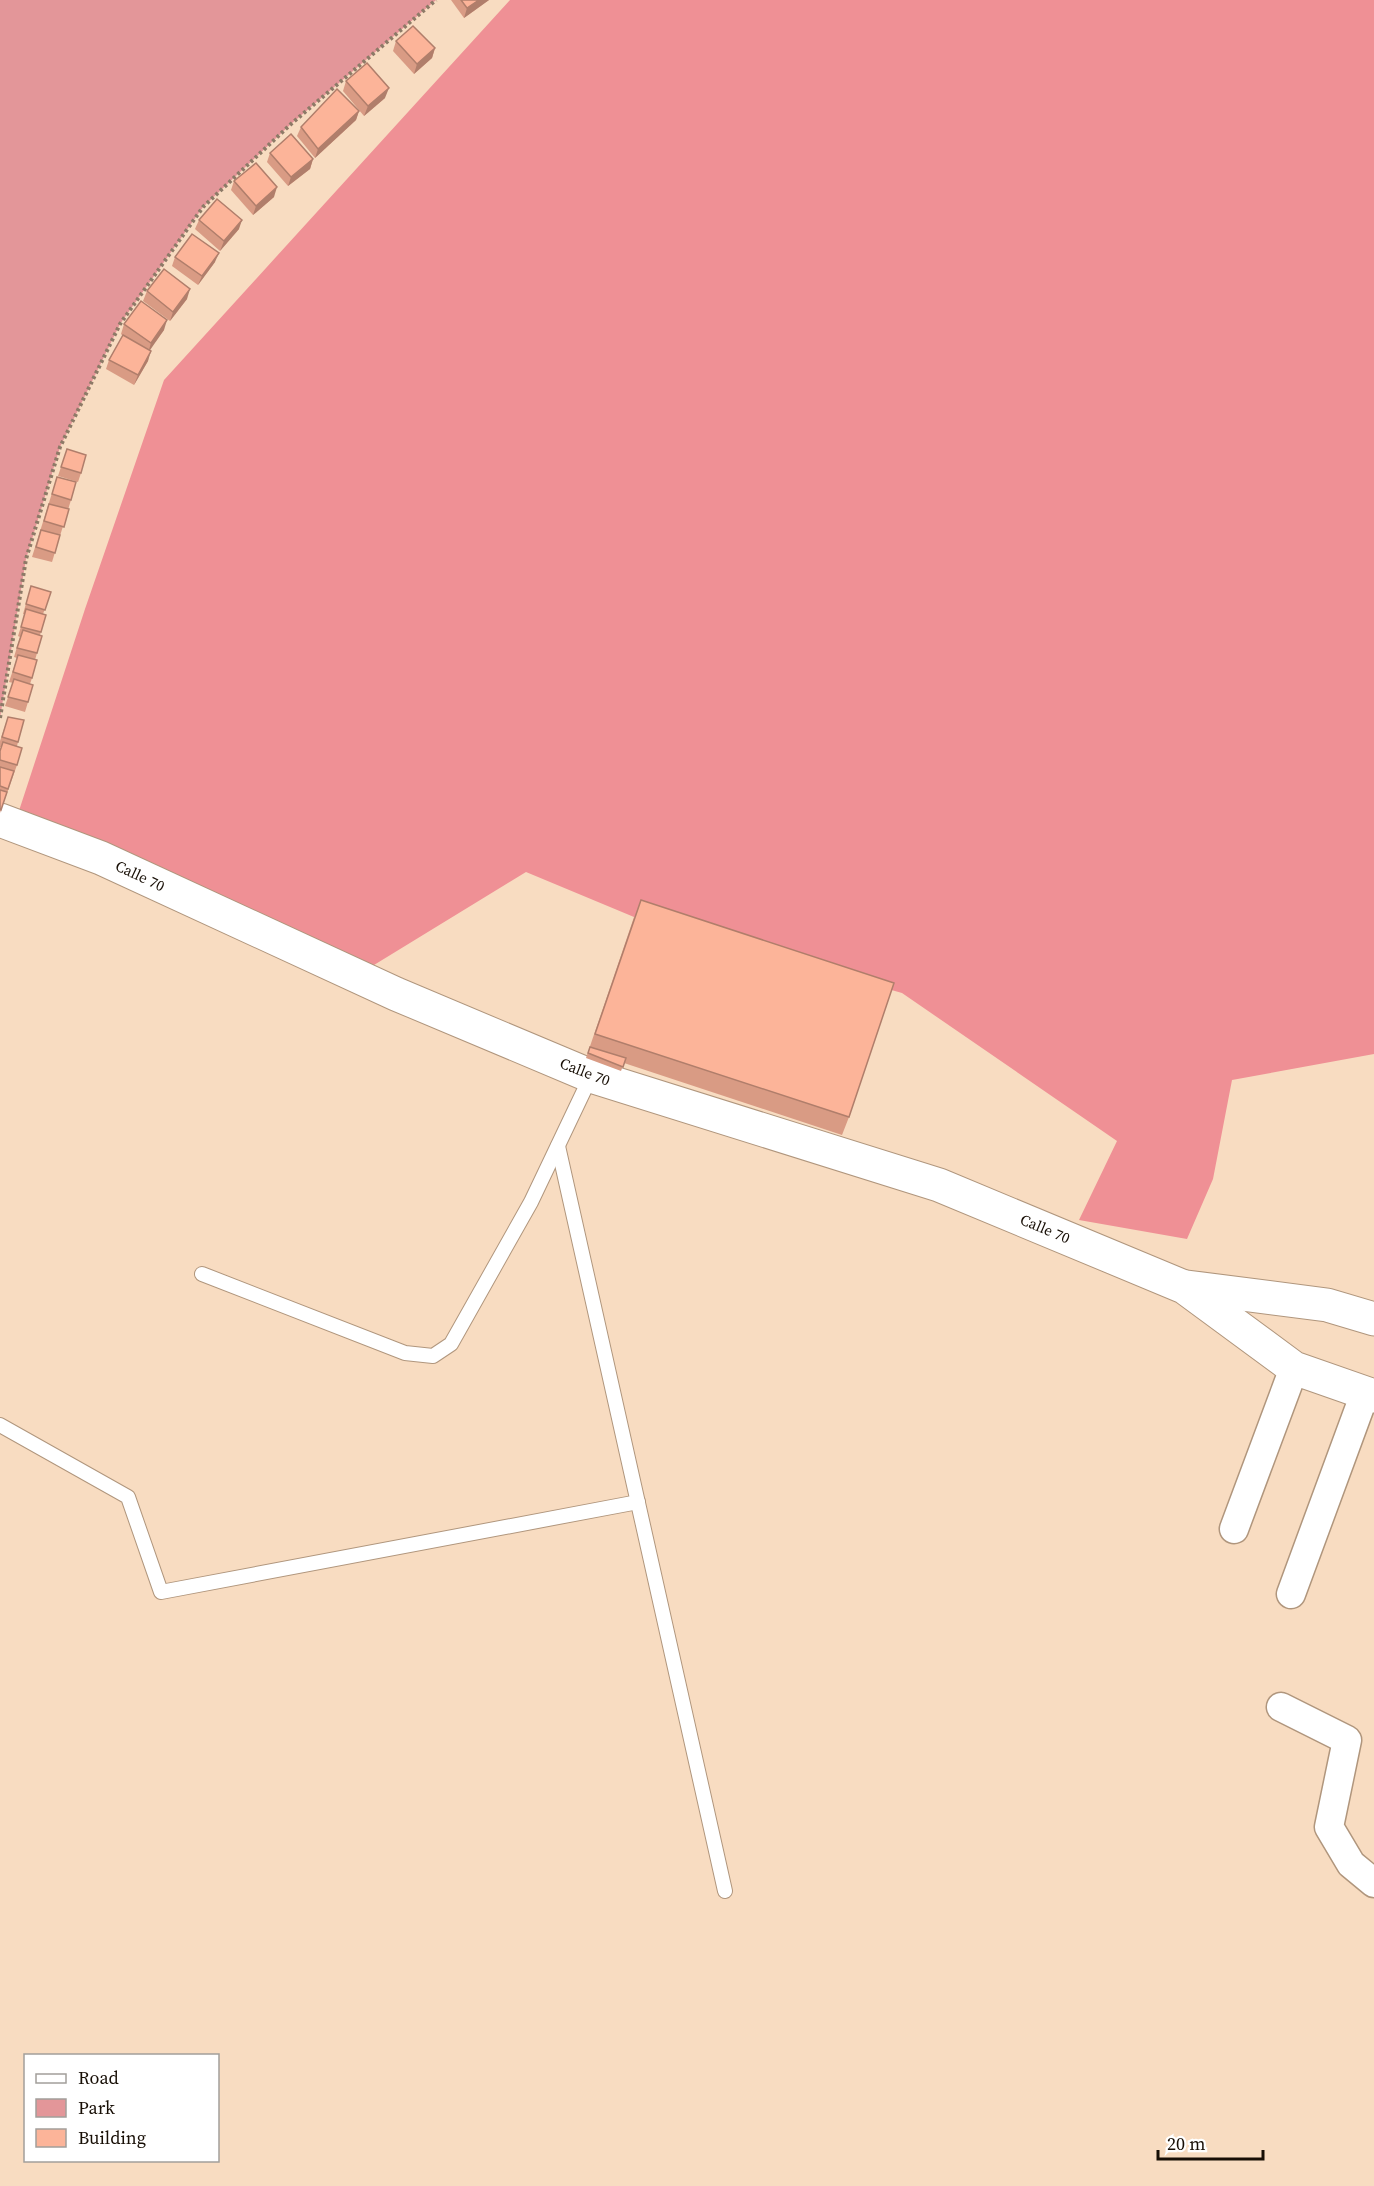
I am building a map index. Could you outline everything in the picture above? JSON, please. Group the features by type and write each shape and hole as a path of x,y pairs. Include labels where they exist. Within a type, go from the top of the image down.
{"main road":[{"name":"Calle 70","path":"0,820 101,858 396,994 591,1076 939,1185 1184,1287 1293,1368 1369,1395"},
{"name":"Calle 70","path":"1184,1287 1327,1305 1374,1319"}],"street":[{"path":"1234,1529 1293,1368"},
{"path":"1291,1594 1369,1395"},
{"path":"1281,1707 1347,1740 1329,1827 1351,1864 1374,1883"}],"lane":[{"path":"202,1274 405,1353 433,1356 451,1344 531,1202 591,1076"},
{"path":"558,1146 725,1891"},
{"path":"0,1425 128,1497 161,1592 638,1502"}],"path":[{"path":"0,718 26,559 60,447 120,324 203,207 291,124 436,0"}],"green space":[{"path":"0,0 436,0 291,124 203,207 120,324 60,447 26,559 0,718"}],"shaded area":[{"path":"510,0 1374,0 1374,1054 1232,1080 1213,1179 1187,1239 1079,1220 1117,1141 902,993 634,917 526,872 356,976 14,826 85,609 164,380"}],"building":[{"path":"461,0 479,0 467,8"},
{"path":"413,26 435,48 417,64 396,41"},
{"path":"367,63 389,88 368,106 346,81"},
{"path":"337,89 359,111 318,149 301,127"},
{"path":"291,134 313,159 291,177 270,153"},
{"path":"256,163 277,187 256,206 234,181"},
{"path":"217,199 242,220 224,241 199,220"},
{"path":"192,234 219,253 202,276 175,257"},
{"path":"164,269 190,289 173,312 147,291"},
{"path":"141,301 167,320 151,343 124,324"},
{"path":"123,335 151,351 138,375 109,360"},
{"path":"67,449 86,455 81,473 61,467"},
{"path":"57,477 76,482 71,500 52,494"},
{"path":"49,504 69,509 64,527 44,521"},
{"path":"41,530 60,535 55,553 36,547"},
{"path":"31,586 51,592 45,610 26,604"},
{"path":"26,609 46,615 41,632 21,627"},
{"path":"23,630 42,636 37,653 17,648"},
{"path":"18,655 37,660 32,678 13,672"},
{"path":"14,679 33,685 28,702 8,697"},
{"path":"8,717 24,720 18,742 2,737"},
{"path":"3,742 22,748 17,765 0,760"},
{"path":"0,767 14,771 8,789 0,786"},
{"path":"0,790 7,792 1,810 0,809"},
{"path":"641,900 894,983 849,1117 595,1034"},
{"path":"590,1047 626,1058 623,1067 588,1053"}]}
